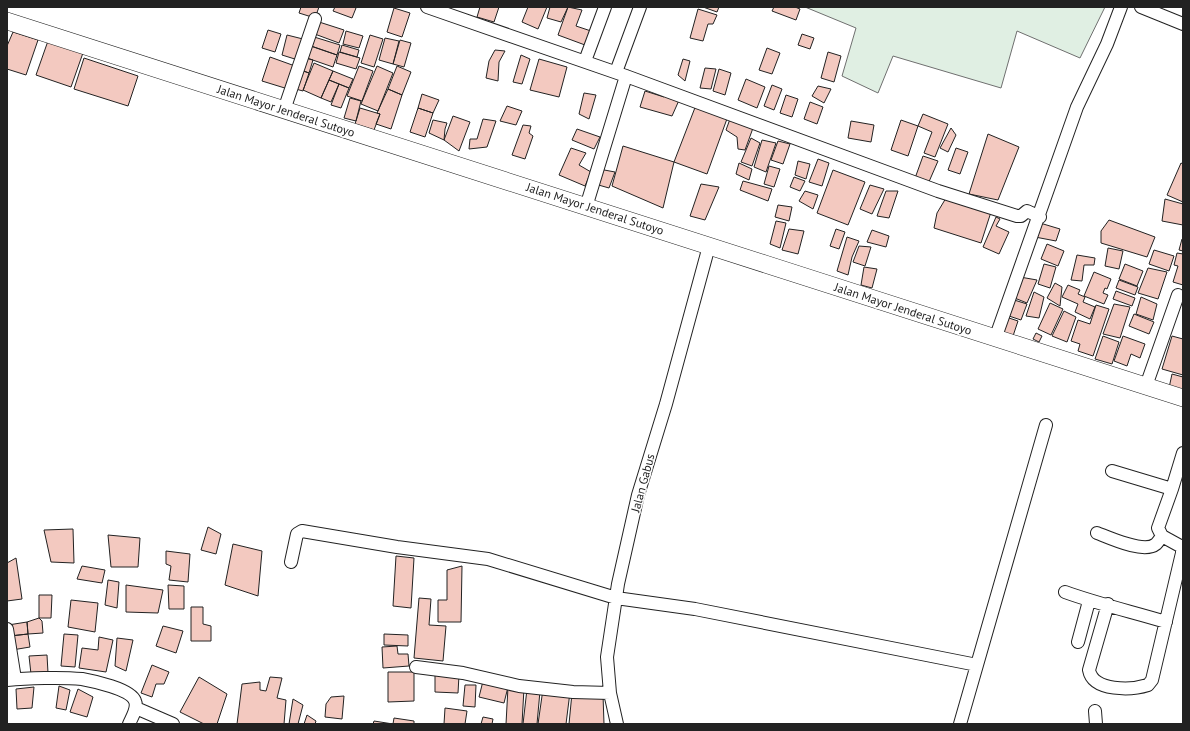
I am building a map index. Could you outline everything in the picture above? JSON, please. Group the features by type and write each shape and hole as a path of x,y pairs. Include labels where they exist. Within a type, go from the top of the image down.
{"main road":[{"name":"Jalan Mayor Jenderal Sutoyo","path":"7,21 1183,398"}],"street":[{"path":"427,7 586,61 938,191 1019,217 1033,214"},
{"path":"586,61 605,7"},
{"path":"586,207 640,7"},
{"path":"989,337 1033,214 1077,107 1107,44 1121,7"},
{"path":"1141,7 1183,24"},
{"path":"284,110 315,19"},
{"name":"Jalan Gabus","path":"617,724 610,693 606,658 617,592 638,495 666,404 709,246"},
{"path":"1146,386 1178,295"},
{"path":"960,724 1046,426"},
{"path":"1108,604 1089,670 1090,675 1094,680 1110,687 1135,689 1148,685 1152,680 1181,558 1182,547 1162,536 1158,528 1183,452"},
{"path":"1112,471 1172,489"},
{"path":"291,562 297,534 302,531 397,547 488,559 617,592 689,608 977,665"},
{"path":"1097,533 1142,547 1155,545 1162,536"},
{"path":"1065,592 1089,601 1108,604 1166,622"},
{"path":"1089,601 1073,640 1096,646"},
{"path":"7,629 11,679 81,679 125,691 132,696 135,701 136,708 129,724"},
{"path":"416,667 463,673 519,686 574,692 610,693"},
{"path":"136,708 173,724"},
{"path":"1096,711 1096,724"}],"green space":[{"path":"805,7 1105,7 1080,58 1017,31 1001,88 893,56 878,93 842,76 856,28"}],"building":[{"path":"301,7 319,7 315,18 299,13"},
{"path":"335,7 356,8 352,18 333,11"},
{"path":"480,7 499,7 494,22 477,17"},
{"path":"528,7 547,7 538,29 522,22"},
{"path":"550,7 568,7 561,22 547,18"},
{"path":"568,7 582,10 576,26 591,31 585,45 558,35"},
{"path":"703,7 719,7 717,12"},
{"path":"774,7 795,7 800,9 796,20 772,11"},
{"path":"394,8 410,13 402,37 387,32"},
{"path":"698,9 717,15 713,24 708,24 703,41 690,38"},
{"path":"316,21 344,30 339,43 312,33"},
{"path":"268,30 281,34 275,52 262,48"},
{"path":"346,31 363,36 359,48 343,44"},
{"path":"13,32 38,40 26,75 7,69 7,46"},
{"path":"802,34 814,38 810,49 798,45"},
{"path":"287,35 303,39 298,60 282,55"},
{"path":"370,35 383,39 374,67 361,63"},
{"path":"311,36 340,45 337,55 308,45"},
{"path":"49,38 84,50 71,87 36,75"},
{"path":"385,38 399,41 393,64 379,60"},
{"path":"400,40 411,43 404,67 393,64"},
{"path":"308,45 337,55 333,67 304,57"},
{"path":"342,45 359,50 357,57 340,52"},
{"path":"767,48 780,53 772,74 759,70"},
{"path":"495,50 505,51 499,62 498,81 486,78 489,61"},
{"path":"339,52 360,58 356,69 336,63"},
{"path":"828,52 841,56 834,82 821,78"},
{"path":"521,55 530,59 522,84 513,82"},
{"path":"270,57 295,66 288,89 262,81"},
{"path":"302,57 313,60 309,73 298,69"},
{"path":"84,58 138,76 128,106 74,89"},
{"path":"539,59 567,67 559,97 530,90"},
{"path":"683,59 690,61 685,81 678,75"},
{"path":"314,63 333,71 321,98 303,90"},
{"path":"359,66 373,71 362,101 347,96"},
{"path":"377,66 393,73 378,111 361,104"},
{"path":"397,66 411,72 402,95 388,89"},
{"path":"705,68 716,69 711,89 700,88"},
{"path":"298,69 309,73 303,91 292,88"},
{"path":"719,69 731,73 725,95 713,91"},
{"path":"333,71 353,79 349,88 329,80"},
{"path":"746,79 765,87 757,108 738,100"},
{"path":"329,80 339,84 331,102 321,98"},
{"path":"339,84 349,88 341,108 331,105"},
{"path":"772,85 782,89 774,110 764,106"},
{"path":"818,86 831,89 824,103 812,96"},
{"path":"388,89 402,95 391,129 376,124 380,114 377,113"},
{"path":"645,91 664,97 666,93 680,98 672,116 640,107"},
{"path":"584,93 596,95 589,119 579,114"},
{"path":"422,94 439,100 433,113 418,108"},
{"path":"786,95 798,99 792,117 780,113"},
{"path":"350,98 361,101 356,121 344,118"},
{"path":"810,102 823,107 817,124 804,119"},
{"path":"696,105 728,116 707,174 674,162"},
{"path":"507,106 522,111 516,125 500,121"},
{"path":"360,108 380,114 374,130 355,124"},
{"path":"418,108 433,113 425,137 410,132"},
{"path":"923,114 948,124 935,157 924,153 932,132 918,126"},
{"path":"453,116 470,122 459,151 444,140"},
{"path":"483,119 496,121 487,147 469,149 470,139 477,139"},
{"path":"730,119 753,128 745,150 738,149 737,137 726,130"},
{"path":"433,120 447,123 444,140 429,133"},
{"path":"901,120 918,126 908,156 891,150"},
{"path":"851,121 874,125 871,142 848,138"},
{"path":"523,125 531,126 529,133 533,136 525,159 512,155"},
{"path":"951,128 956,135 948,152 940,148"},
{"path":"577,129 600,137 594,149 572,140"},
{"path":"988,134 1019,147 998,200 969,194"},
{"path":"751,138 760,143 752,166 741,162"},
{"path":"762,140 776,143 766,172 754,167"},
{"path":"778,141 790,144 783,164 771,160"},
{"path":"623,146 674,162 663,208 612,186"},
{"path":"571,148 586,153 579,165 591,172 585,186 559,175"},
{"path":"956,148 968,152 960,174 948,170"},
{"path":"923,156 938,161 928,184 914,181"},
{"path":"818,159 829,163 822,186 809,182"},
{"path":"798,161 810,164 806,179 795,175"},
{"path":"739,163 752,169 749,180 736,174"},
{"path":"1181,163 1183,164 1183,202 1167,195"},
{"path":"769,166 780,169 774,187 764,184"},
{"path":"599,169 615,172 609,188 595,184"},
{"path":"833,170 865,182 848,225 817,213"},
{"path":"794,177 805,181 800,191 790,187"},
{"path":"743,181 772,189 768,201 740,190"},
{"path":"701,184 719,187 705,220 690,216"},
{"path":"870,185 884,189 872,214 860,209"},
{"path":"805,191 818,195 813,209 799,201"},
{"path":"886,191 898,191 889,218 877,216"},
{"path":"946,198 991,212 981,243 934,228 937,213"},
{"path":"1165,199 1183,204 1183,225 1162,221"},
{"path":"778,205 792,207 789,221 775,217"},
{"path":"996,217 1000,219 996,226 1009,232 999,254 983,247"},
{"path":"1109,220 1155,237 1147,257 1101,243 1101,231"},
{"path":"776,221 786,223 780,248 770,244"},
{"path":"1040,223 1060,229 1056,241 1035,237"},
{"path":"789,229 804,231 798,254 782,250"},
{"path":"836,229 845,232 839,249 830,246"},
{"path":"872,230 889,236 886,247 867,242"},
{"path":"847,237 859,241 852,257 848,275 837,271"},
{"path":"1183,239 1183,251 1179,250"},
{"path":"1047,244 1064,251 1058,266 1041,259"},
{"path":"859,246 871,247 865,266 853,262"},
{"path":"1108,248 1123,251 1119,269 1105,266"},
{"path":"1154,250 1174,256 1169,271 1149,264"},
{"path":"1177,253 1183,254 1183,285 1173,282 1178,266 1174,265"},
{"path":"1077,255 1095,258 1094,265 1084,265 1082,281 1071,280"},
{"path":"1044,264 1056,267 1050,288 1038,284"},
{"path":"1125,264 1143,271 1137,286 1119,279"},
{"path":"864,267 877,269 872,288 861,285"},
{"path":"1148,268 1167,272 1158,299 1138,293"},
{"path":"1094,272 1111,279 1107,289 1105,288 1103,293 1108,295 1104,304 1084,296"},
{"path":"1020,277 1037,280 1027,303 1012,297"},
{"path":"1119,280 1138,287 1135,295 1116,288"},
{"path":"1055,283 1062,287 1060,306 1047,298"},
{"path":"1068,285 1080,290 1078,294 1085,297 1083,302 1095,307 1090,319 1075,312 1078,304 1062,297"},
{"path":"1116,291 1135,298 1132,306 1113,299"},
{"path":"1034,292 1044,297 1039,318 1026,316"},
{"path":"1141,297 1157,304 1153,320 1136,314"},
{"path":"1011,299 1027,304 1021,320 1006,315"},
{"path":"1050,303 1063,309 1051,335 1038,329"},
{"path":"1114,304 1130,307 1120,338 1103,334"},
{"path":"1096,305 1109,309 1093,356 1078,351 1080,344 1071,341 1078,320 1090,324"},
{"path":"1064,311 1076,317 1067,342 1052,336"},
{"path":"1134,314 1154,322 1149,334 1129,326"},
{"path":"1006,317 1018,321 1013,336 1001,332"},
{"path":"1036,333 1042,336 1039,342 1033,339"},
{"path":"1103,336 1119,342 1112,364 1095,359"},
{"path":"1123,336 1145,344 1140,358 1131,354 1127,366 1114,361"},
{"path":"1172,336 1183,339 1183,375 1162,369"},
{"path":"1172,374 1183,377 1183,390 1169,388"},
{"path":"208,527 221,534 216,554 201,550"},
{"path":"73,529 74,563 51,562 44,530"},
{"path":"108,535 140,538 138,567 111,567"},
{"path":"233,544 262,551 258,596 225,585"},
{"path":"166,551 190,554 188,582 169,580 171,566 166,564"},
{"path":"396,556 414,558 411,608 393,606"},
{"path":"16,558 22,599 7,601 7,563"},
{"path":"82,566 105,570 102,583 77,579"},
{"path":"462,566 461,622 438,622 438,600 447,600 447,570"},
{"path":"108,580 119,582 117,608 105,605"},
{"path":"126,585 163,590 158,613 126,612"},
{"path":"168,585 184,586 184,609 169,609"},
{"path":"39,595 52,595 51,618 39,618"},
{"path":"419,598 431,599 429,625 446,626 443,661 414,658"},
{"path":"71,600 98,603 95,632 68,627"},
{"path":"191,607 203,607 203,624 211,626 211,641 191,641"},
{"path":"39,618 42,621 43,633 28,634 27,622"},
{"path":"27,622 28,634 10,636 8,625"},
{"path":"163,626 183,631 176,653 156,646"},
{"path":"28,634 30,647 12,650 10,636"},
{"path":"64,634 78,635 75,667 61,666"},
{"path":"384,634 408,635 408,646 384,645"},
{"path":"99,637 113,640 106,672 79,668 82,648 98,650"},
{"path":"117,638 133,640 126,671 115,666"},
{"path":"397,646 398,654 408,654 409,666 383,668 382,647"},
{"path":"47,655 48,673 31,674 29,656"},
{"path":"152,665 169,672 164,684 156,684 152,697 141,693"},
{"path":"388,672 414,672 414,701 388,702"},
{"path":"435,675 459,675 458,693 435,692"},
{"path":"199,677 227,694 217,724 204,724 180,712"},
{"path":"270,677 282,678 277,698 286,700 284,724 237,724 242,684 260,682 260,690 266,691"},
{"path":"483,681 508,687 504,703 479,697"},
{"path":"465,685 476,685 475,707 463,706"},
{"path":"59,686 70,690 66,710 56,708"},
{"path":"34,687 32,708 17,709 16,689"},
{"path":"508,687 524,688 522,724 506,724"},
{"path":"78,689 93,697 87,717 70,712"},
{"path":"527,689 540,691 537,724 523,724"},
{"path":"543,689 570,692 566,724 538,724"},
{"path":"572,693 603,695 604,724 569,724"},
{"path":"344,696 342,719 325,717 326,704 331,697"},
{"path":"293,699 303,705 298,724 289,724"},
{"path":"445,708 467,711 465,724 444,724"},
{"path":"307,715 316,721 315,724 304,724"},
{"path":"483,717 493,719 492,724 481,724"},
{"path":"394,718 414,721 414,724 393,724"},
{"path":"374,721 393,724 373,724"}]}
